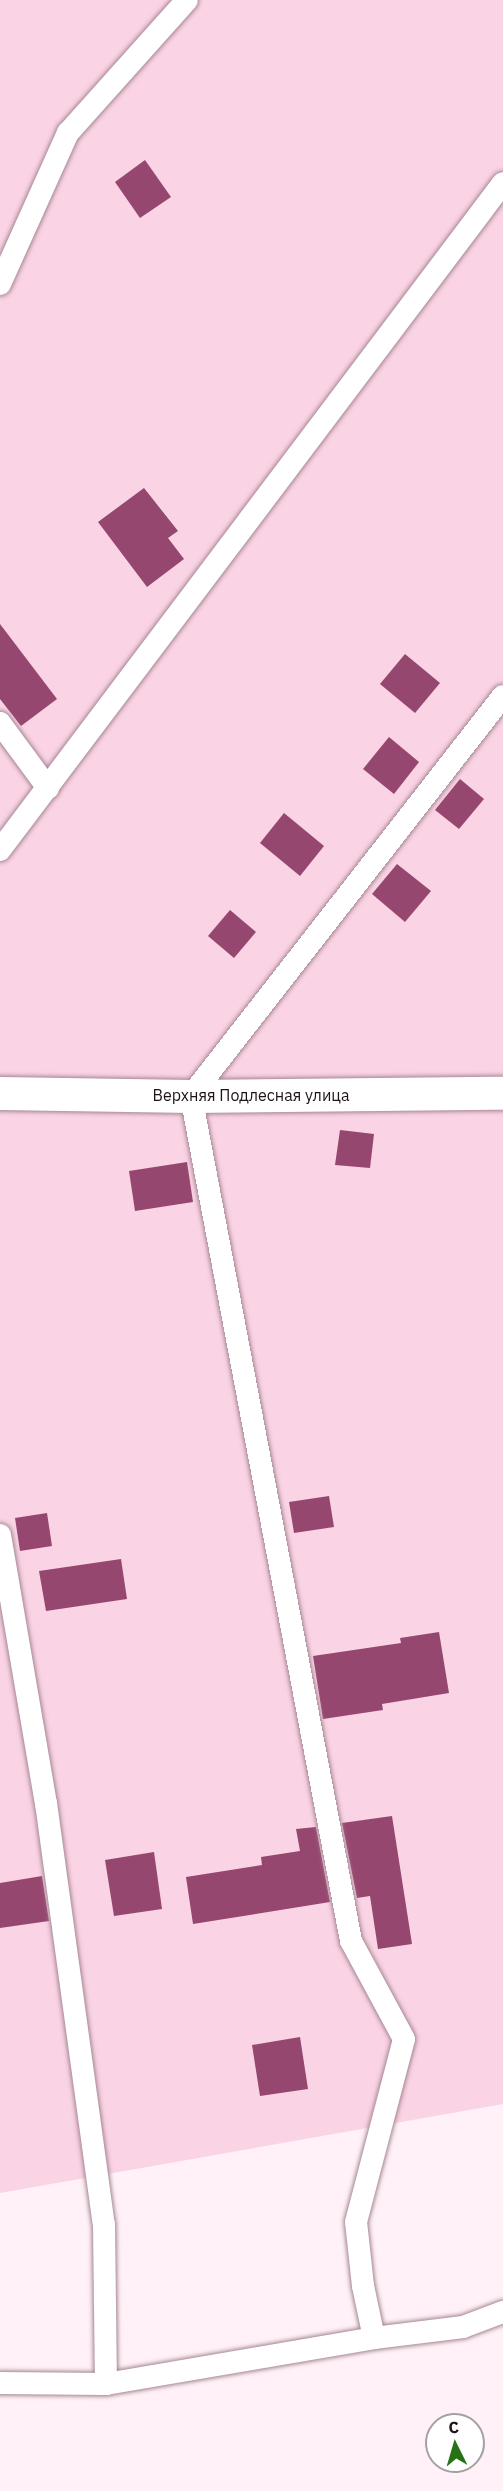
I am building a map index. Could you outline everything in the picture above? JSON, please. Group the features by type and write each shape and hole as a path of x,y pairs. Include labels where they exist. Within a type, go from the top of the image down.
{"street":[{"name":"Верхняя Подлесная улица","path":"0,1094 191,1096 503,1093"}],"lane":[{"path":"0,284 68,133 187,0"},
{"path":"0,850 503,183"},
{"path":"374,2338 363,2286 356,2222 404,2039 351,1941 191,1096 503,696"},
{"path":"0,723 48,788"},
{"path":"0,1535 46,1803 104,2224 106,2384"},
{"path":"0,2383 106,2384 374,2338 463,2327 503,2312"}],"shaded area":[{"path":"0,0 503,0 503,2104 0,2193"}],"building":[{"path":"145,160 171,197 140,218 115,182"},
{"path":"144,488 178,531 168,538 184,559 147,587 98,522"},
{"path":"0,624 57,699 21,726 0,699"},
{"path":"405,654 440,683 415,713 380,684"},
{"path":"389,737 419,762 394,794 363,769"},
{"path":"460,779 484,799 459,829 435,810"},
{"path":"284,813 324,846 300,876 260,843"},
{"path":"397,864 431,891 405,922 372,894"},
{"path":"230,910 256,932 234,958 208,936"},
{"path":"340,1130 374,1134 370,1168 335,1165"},
{"path":"187,1162 193,1202 135,1211 129,1171"},
{"path":"329,1496 334,1527 294,1533 289,1502"},
{"path":"47,1513 52,1546 20,1551 15,1518"},
{"path":"121,1559 127,1599 46,1611 39,1571"},
{"path":"439,1632 449,1693 382,1704 383,1710 323,1719 313,1656 401,1643 400,1638"},
{"path":"392,1816 412,1944 378,1949 370,1896 357,1898 342,1823"},
{"path":"316,1827 330,1902 193,1924 186,1877 262,1865 261,1857 300,1851 296,1829"},
{"path":"154,1852 162,1909 114,1916 105,1860"},
{"path":"42,1876 49,1921 0,1928 0,1883"},
{"path":"300,2037 308,2089 260,2096 252,2045"}]}
